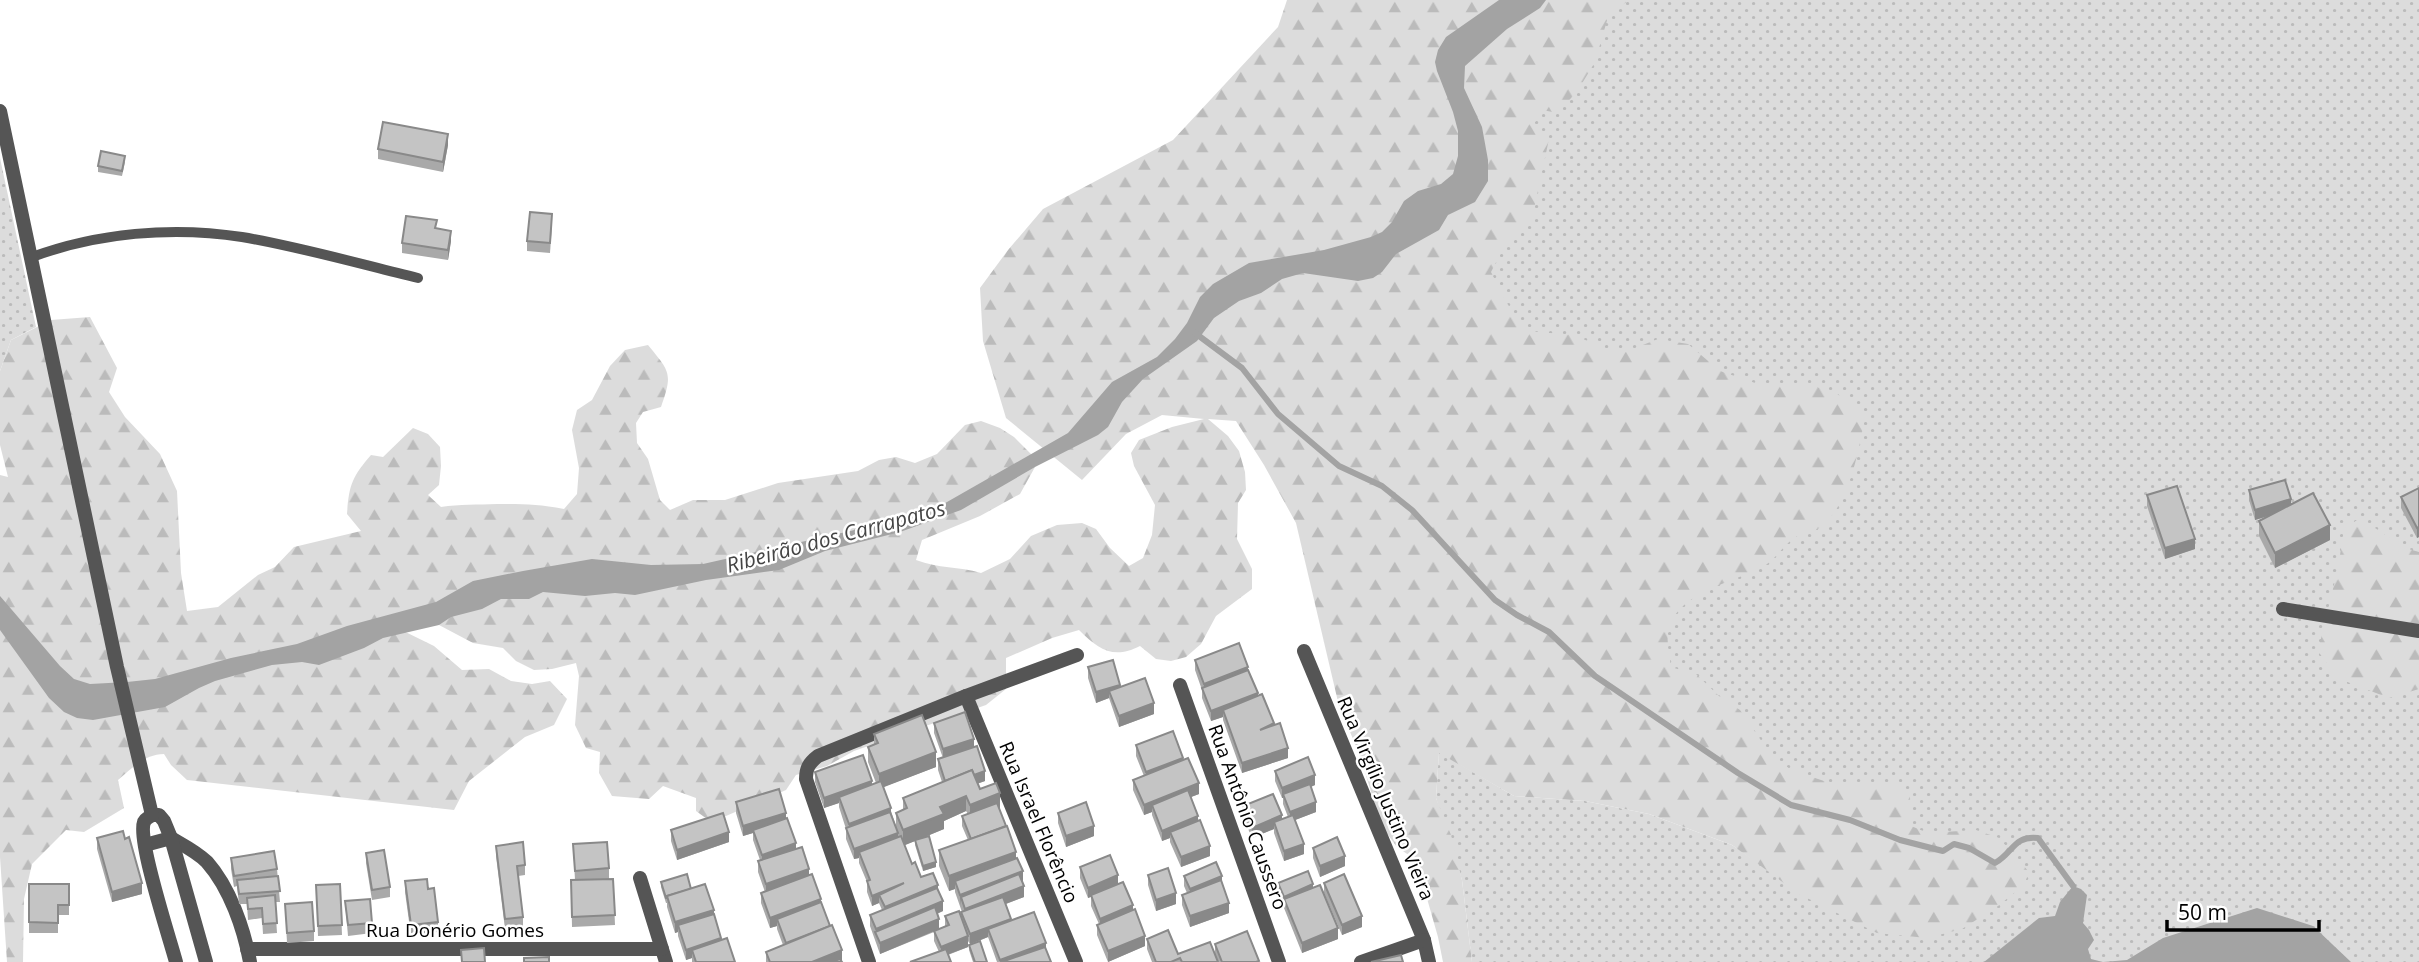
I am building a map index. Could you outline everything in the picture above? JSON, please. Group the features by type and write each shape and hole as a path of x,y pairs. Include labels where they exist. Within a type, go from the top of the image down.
{"street":[{"path":"0,111 117,667 152,815"},
{"path":"2283,609 2419,631"},
{"name":"Rua Virgílio Justino Vieira","path":"1304,651 1424,940 1429,962"},
{"path":"869,962 806,779 810,762 966,696 1077,655"},
{"name":"Rua Antônio Caussero","path":"1180,685 1279,962"},
{"name":"Rua Israel Florêncio","path":"966,696 1076,962"},
{"path":"176,962 145,845 143,824 152,815 159,815 164,821 171,838 206,962"},
{"path":"145,845 171,838 206,861 227,893 248,955"},
{"path":"640,878 664,955"},
{"path":"1361,962 1424,940"},
{"name":"Rua Donério Gomes","path":"248,955 664,955"}],"lane":[{"path":"32,257 66,245 100,239 196,233 242,237 418,278"}],"green space":[{"path":"1287,0 1629,0 1608,17 1595,62 1578,90 1558,113 1542,110 1534,124 1549,139 1531,223 1504,247 1491,272 1506,302 1527,331 1573,335 1620,354 1658,339 1688,344 1720,371 1758,384 1806,384 1835,392 1865,417 1851,477 1838,507 1829,519 1816,530 1794,538 1767,564 1702,593 1680,609 1668,632 1671,667 1697,675 1719,696 1740,710 1769,752 1791,770 1827,782 1860,786 1894,784 1910,797 1911,826 1928,833 1976,830 1999,838 2029,872 2024,885 1962,929 1927,938 1877,933 1799,894 1732,845 1649,814 1585,801 1514,796 1439,753 1436,798 1451,835 1462,880 1472,962 1443,962 1416,860 1397,847 1382,827 1359,753 1339,706 1296,523 1236,421 1208,419 1228,436 1239,451 1245,472 1246,490 1238,503 1237,539 1252,569 1252,589 1216,616 1201,644 1186,657 1171,661 1156,659 1140,646 1122,652 1106,650 1079,630 1052,638 1006,658 1006,689 986,705 854,751 827,766 796,775 786,790 726,816 707,819 696,811 696,798 663,786 649,799 612,796 599,773 600,752 586,748 575,725 579,676 576,663 534,670 516,661 503,648 473,643 439,625 379,619 434,646 462,670 489,669 511,681 532,684 550,681 567,699 554,725 525,737 469,781 454,810 187,780 164,754 151,757 118,780 124,808 84,832 66,830 32,864 24,899 23,962 7,962 0,857 0,475 8,477 0,445 0,371 11,340 51,320 90,317 117,368 109,392 125,417 160,454 177,491 181,573 187,611 218,607 258,575 275,567 294,547 361,531 347,514 350,488 356,476 371,455 383,457 413,428 428,434 440,447 439,485 428,495 441,507 515,504 564,509 577,494 579,468 572,430 577,410 592,400 610,366 625,350 648,345 665,368 668,380 661,407 643,412 636,423 637,443 648,459 660,500 670,510 693,500 725,500 778,483 858,471 879,460 896,457 915,463 937,454 965,425 981,421 1014,437 1031,454 1035,467 1020,494 980,516 922,540 916,560 981,573 1010,559 1031,536 1057,525 1082,523 1096,529 1110,548 1129,566 1143,558 1152,535 1155,505 1134,466 1131,453 1139,440 1172,427 1204,419 1162,415 1126,434 1082,480 1006,418 983,341 980,288 1043,209 1173,140 1278,27"},
{"path":"1615,0 2419,0 2419,962 1472,962 1462,880 1436,798 1439,752 1514,796 1585,801 1649,814 1732,845 1767,869 1453,240"},
{"path":"0,158 36,327 11,340 0,371"},
{"path":"2360,518 2405,548 2419,552 2419,689 2389,698 2337,678 2318,651 2338,568 2344,529"}],"water":[{"name":"Ribeirão dos Carrapatos","path":"1499,0 1546,0 1540,8 1507,29 1465,66 1464,88 1482,127 1488,160 1488,181 1475,202 1448,215 1439,230 1396,254 1382,272 1373,278 1358,281 1303,273 1282,279 1261,293 1239,301 1214,318 1197,341 1143,379 1122,402 1108,427 1098,435 1035,467 961,510 900,532 825,551 779,570 706,580 635,595 615,593 585,596 543,592 529,599 501,599 482,609 451,617 439,625 383,638 319,665 302,662 272,665 215,681 165,707 93,720 77,718 64,712 49,698 0,630 0,596 74,679 90,684 155,679 231,658 297,644 347,626 436,602 473,581 592,559 651,565 703,564 859,529 940,506 1068,433 1112,382 1157,357 1175,339 1187,323 1200,297 1213,284 1249,263 1324,250 1382,232 1392,222 1404,201 1418,191 1441,184 1453,174 1458,156 1458,131 1437,71 1435,62 1438,50 1446,37"},
{"path":"2073,886 2087,895 2083,923 2094,940 2088,949 2091,959 2103,962 1984,962 2039,918 2055,916 2060,902"},
{"path":"2257,908 2313,926 2351,962 2103,962 2127,960 2163,938"}],"building":[{"path":"383,122 448,134 443,162 378,149"},
{"path":"101,151 125,156 122,171 98,166"},
{"path":"530,212 552,214 550,243 527,241"},
{"path":"406,216 437,220 435,228 451,231 448,250 402,243"},
{"path":"2285,480 2291,499 2255,510 2249,490"},
{"path":"2177,486 2195,539 2165,548 2147,495"},
{"path":"2419,488 2419,527 2417,528 2401,497"},
{"path":"2313,493 2330,525 2275,553 2259,521"},
{"path":"1239,643 1248,667 1204,684 1195,660"},
{"path":"1113,660 1120,685 1096,692 1088,667"},
{"path":"1248,670 1258,693 1211,711 1202,688"},
{"path":"1145,678 1154,703 1119,716 1109,691"},
{"path":"1262,694 1274,723 1260,730 1280,723 1288,748 1242,763 1223,710"},
{"path":"965,712 974,739 943,749 934,723"},
{"path":"922,715 936,752 879,774 868,747 878,743 874,734"},
{"path":"1173,731 1183,758 1146,772 1136,745"},
{"path":"977,746 985,771 974,775 972,770 945,781 938,759"},
{"path":"863,755 872,781 824,798 815,772"},
{"path":"1308,757 1315,775 1282,788 1275,771"},
{"path":"1188,758 1199,783 1144,805 1133,780"},
{"path":"972,770 980,789 996,783 1000,793 970,805 966,796 940,807 944,814 903,830 896,813 907,808 903,798"},
{"path":"881,781 891,808 849,824 839,797"},
{"path":"1310,784 1316,802 1290,812 1283,794"},
{"path":"779,789 786,813 743,826 736,802"},
{"path":"1188,790 1198,816 1162,831 1152,805"},
{"path":"1273,794 1282,815 1252,828 1243,806"},
{"path":"1086,802 1094,826 1066,836 1058,813"},
{"path":"997,803 1006,826 971,839 962,816"},
{"path":"890,812 898,833 854,849 846,828"},
{"path":"723,813 729,832 677,850 671,830"},
{"path":"1293,815 1304,844 1284,851 1274,822"},
{"path":"787,818 796,843 762,855 753,830"},
{"path":"1200,820 1210,846 1181,857 1170,832"},
{"path":"1007,826 1016,852 949,876 939,850"},
{"path":"123,831 125,839 129,837 142,883 112,892 97,838"},
{"path":"901,836 912,864 915,862 921,877 933,873 938,885 885,907 879,895 904,883 872,896 867,881 870,880 859,852"},
{"path":"929,836 936,862 923,866 915,840"},
{"path":"1337,837 1345,856 1320,866 1313,848"},
{"path":"523,842 525,865 517,866 523,917 505,919 496,846"},
{"path":"607,842 609,868 575,871 573,844"},
{"path":"802,847 809,869 766,884 758,861"},
{"path":"384,850 390,887 372,890 366,853"},
{"path":"274,851 277,869 234,876 231,858"},
{"path":"1110,855 1118,875 1088,888 1080,867"},
{"path":"1017,858 1023,871 960,895 955,881"},
{"path":"1216,862 1222,876 1190,889 1184,876"},
{"path":"1168,868 1176,893 1156,900 1148,875"},
{"path":"1308,871 1313,884 1284,897 1278,883"},
{"path":"687,874 691,889 666,898 661,882"},
{"path":"812,874 821,899 770,918 761,893"},
{"path":"1019,874 1024,886 965,909 961,897"},
{"path":"1344,874 1362,916 1342,925 1324,883"},
{"path":"278,876 280,891 239,894 237,880"},
{"path":"427,879 428,889 434,888 438,922 411,925 405,881"},
{"path":"613,879 615,915 572,917 571,880"},
{"path":"1221,880 1229,903 1190,916 1182,895"},
{"path":"1123,882 1133,905 1100,919 1091,895"},
{"path":"29,884 69,884 69,905 58,905 58,923 29,922"},
{"path":"340,884 342,925 318,926 316,885"},
{"path":"705,884 714,910 675,922 667,896"},
{"path":"1320,885 1338,928 1302,943 1284,899"},
{"path":"937,888 943,901 876,929 870,915"},
{"path":"275,895 277,923 263,924 262,908 248,909 247,898"},
{"path":"1003,897 1011,919 970,934 961,912"},
{"path":"370,899 372,923 348,925 345,901"},
{"path":"312,902 314,931 287,933 285,904"},
{"path":"821,902 830,926 786,943 777,919"},
{"path":"935,907 939,919 880,943 875,932"},
{"path":"1135,909 1145,936 1108,951 1097,925"},
{"path":"959,911 968,936 941,947 934,931 949,925 945,916"},
{"path":"1034,912 1046,943 1000,960 988,929"},
{"path":"714,914 721,938 686,950 678,925"},
{"path":"832,925 842,950 812,962 770,962 766,952"},
{"path":"1168,930 1178,954 1210,942 1218,962 1182,962 1180,958 1171,962 1156,962 1147,939"},
{"path":"1247,931 1259,961 1222,962 1215,944"},
{"path":"727,938 735,962 696,962 692,950"},
{"path":"980,941 987,962 975,962 969,945"},
{"path":"1045,947 1051,962 1007,962 1007,960"},
{"path":"484,948 485,962 462,962 461,950"},
{"path":"946,949 951,962 910,962"},
{"path":"1401,955 1403,962 1371,962"},
{"path":"549,957 549,962 524,962 524,958"}],"waterway":[{"path":"1195,333 1242,368 1278,414 1339,466 1382,486 1412,510 1495,600 1549,632 1595,676 1738,773 1791,805 1850,820 1900,840 1943,851 1954,844 1969,848 1995,863 2024,839 2038,838 2073,886"}]}
